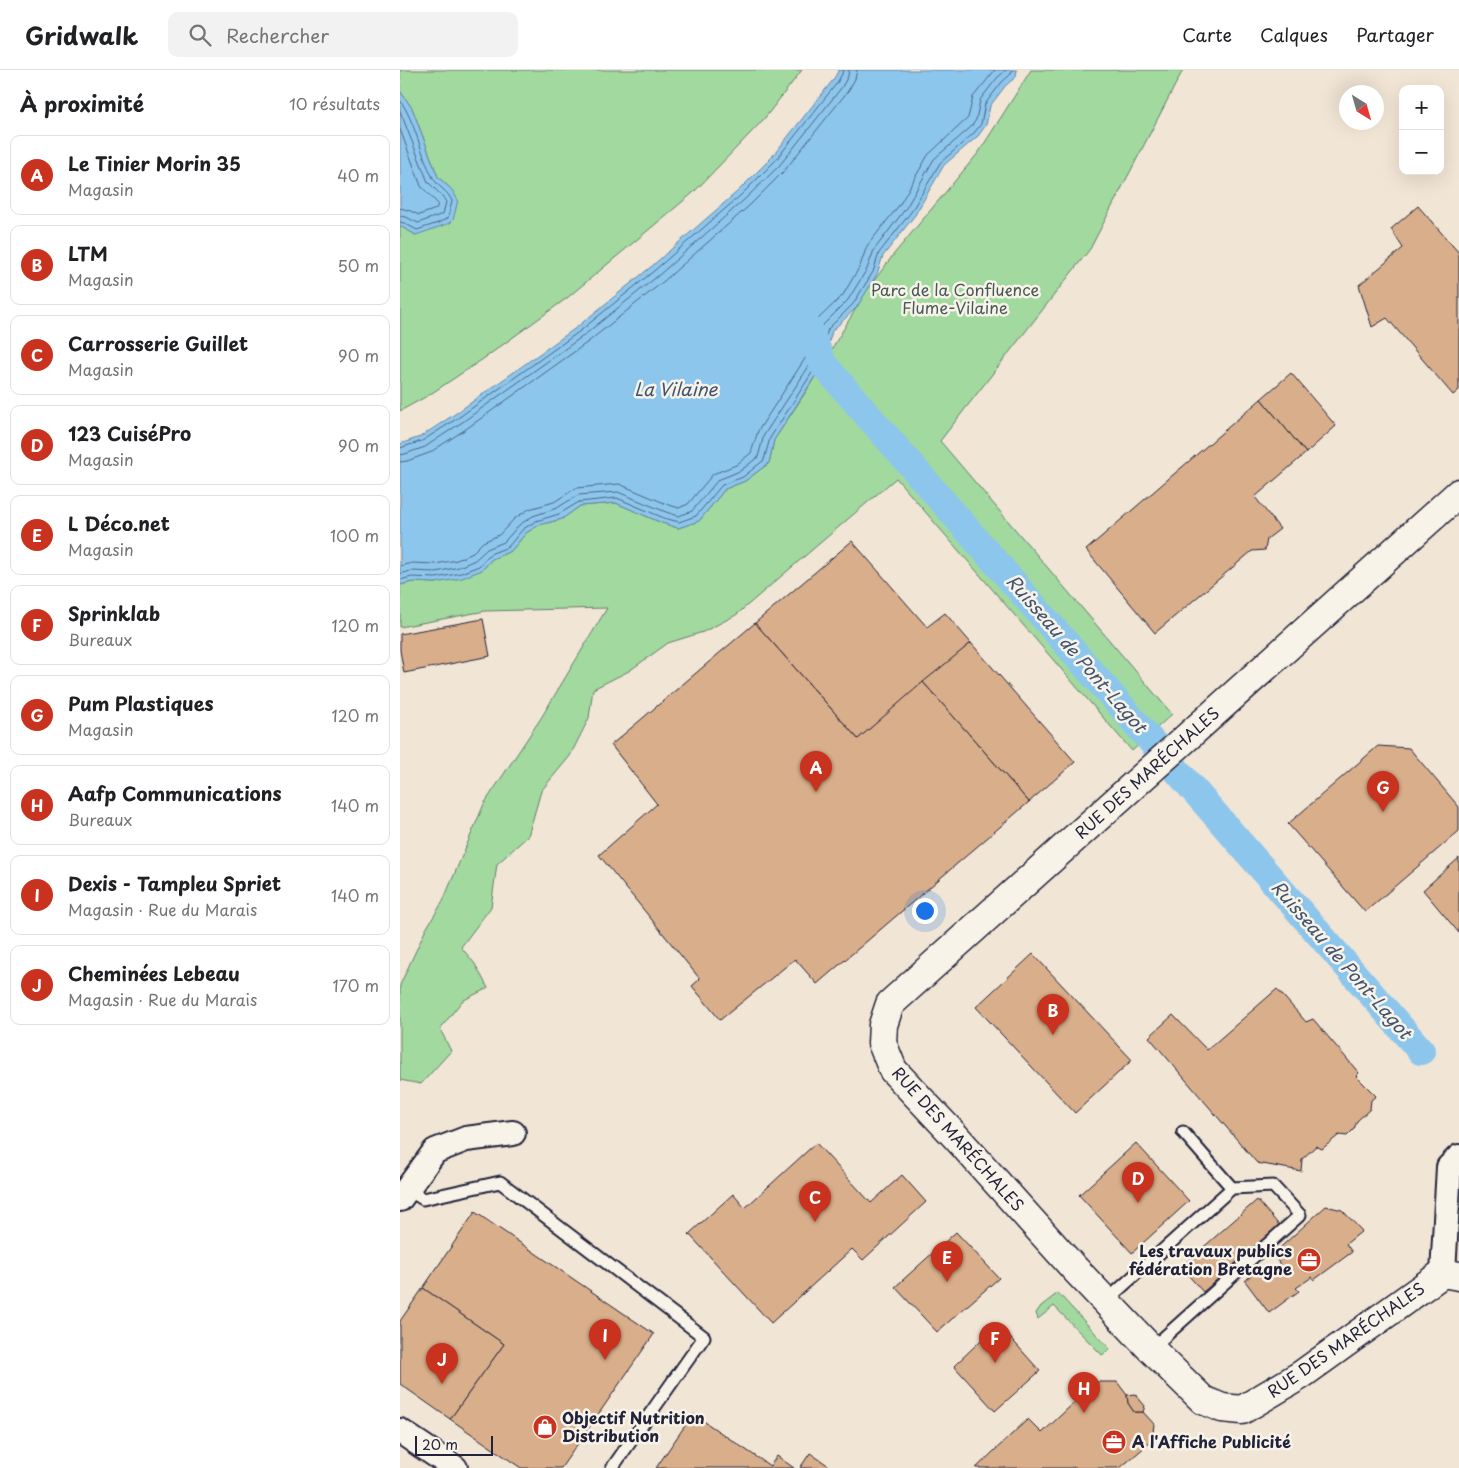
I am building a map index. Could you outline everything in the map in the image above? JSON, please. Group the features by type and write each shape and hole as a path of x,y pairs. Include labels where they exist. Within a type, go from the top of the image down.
{"street":[{"name":"RUE DES MARÉCHALES","path":"1451,1274 1301,1375 1242,1410 1222,1408 1202,1400 1073,1267 893,1070 882,1043 883,1026 890,1004 1459,493"},
{"path":"404,1194 436,1151 466,1139 513,1133"},
{"path":"1451,1274 1449,1167 1459,1157"},
{"path":"400,1431 455,1468"}],"lane":[{"path":"1183,1132 1232,1188"},
{"path":"404,1194 423,1199 500,1182 704,1337 612,1468"},
{"path":"1106,1301 1232,1188 1273,1186 1300,1215 1151,1349"}],"green space":[{"path":"400,70 802,70 764,119 694,192 567,298 486,357 429,395 400,411 400,226 416,235 452,190 438,177 412,108 400,91"},
{"name":"Parc de la Confluence Flume-Vilaine","path":"1031,70 1183,70 1090,249 940,441 1172,714 1132,751 896,478 736,615 703,632 668,643 629,671 593,689 589,718 570,756 541,791 528,836 497,864 491,907 461,947 475,964 488,988 462,1001 440,1029 451,1051 421,1084 400,1080 400,985 426,929 443,901 484,804 541,718 607,608 485,611 400,627 400,585 412,582 436,583 482,570 492,559 511,551 526,533 539,525 562,519 580,506 616,503 678,528 699,521 725,489 745,481 769,463 774,440 807,390 867,290 894,254 979,152"},
{"path":"1058,1293 1110,1349 1102,1355 1054,1306 1038,1319 1036,1313 1041,1306"}],"water":[{"name":"La Vilaine","path":"839,70 1017,70 1016,77 1006,85 990,106 986,125 978,136 944,165 915,215 883,256 877,274 857,307 832,331 823,364 774,440 769,463 745,481 725,489 699,521 678,528 616,503 580,506 562,519 539,525 526,533 511,551 492,559 482,570 462,578 436,583 412,582 400,585 400,444 420,437 455,414 577,327 652,266 738,191 771,158"},
{"path":"400,91 412,108 438,177 452,190 458,200 453,220 450,223 416,235 400,226"}],"building":[{"path":"1418,206 1459,253 1459,390 1453,395 1387,318 1372,327 1359,285 1403,248 1391,229"},
{"path":"1291,373 1336,426 1306,453 1261,399"},
{"path":"1261,399 1306,453 1255,497 1280,529 1267,539 1265,550 1252,551 1155,633 1086,550"},
{"path":"852,541 927,627 945,613 971,643 858,739 755,623"},
{"path":"483,619 490,656 404,673 400,650 400,634"},
{"path":"755,623 858,739 923,682 1029,802 817,984 795,959 720,1020 692,986 700,979 599,855 657,804 611,745"},
{"path":"971,643 1075,762 1029,802 923,682"},
{"path":"1378,746 1409,748 1459,807 1459,831 1365,912 1288,824"},
{"path":"1459,858 1459,933 1423,890"},
{"path":"1033,954 1132,1060 1075,1113 976,1007"},
{"path":"1277,989 1306,1022 1313,1019 1359,1073 1356,1076 1376,1096 1371,1100 1370,1109 1357,1121 1354,1129 1347,1136 1339,1135 1322,1149 1316,1146 1302,1159 1301,1171 1257,1163 1149,1037 1173,1015 1207,1050"},
{"path":"816,1143 871,1203 902,1175 926,1202 863,1260 852,1249 771,1323 689,1234 733,1194 745,1208"},
{"path":"1136,1143 1189,1201 1132,1253 1079,1195"},
{"path":"1257,1200 1279,1225 1203,1292 1181,1267"},
{"name":"Les travaux publics fédération Bretagne","path":"1326,1206 1342,1210 1362,1231 1346,1244 1352,1252 1314,1280 1312,1277 1296,1288 1299,1291 1269,1313 1245,1281 1260,1267 1267,1276 1281,1266 1273,1254"},
{"path":"475,1212 654,1334 561,1468 521,1468 450,1419 504,1344 423,1288"},
{"path":"956,1232 999,1278 937,1332 895,1287"},
{"path":"423,1288 504,1344 450,1419 400,1384 400,1321"},
{"path":"998,1324 1040,1371 995,1411 954,1366"},
{"path":"1096,1382 1117,1382 1127,1395 1128,1403 1134,1412 1143,1412 1154,1424 1152,1441 1120,1468 976,1468 1028,1419 1042,1433"},
{"path":"1135,1394 1145,1406 1143,1412 1134,1412 1128,1403 1127,1395"},
{"path":"693,1414 770,1466 777,1456 794,1468 656,1468"},
{"path":"810,1453 832,1468 800,1468"}],"waterway":[{"name":"Ruisseau de Pont-Lagot","path":"809,329 823,364 1421,1051"}],"place":[{"name":"Le Tinier Morin 35","path":"816,792"},
{"name":"Pum Plastiques","path":"1383,812"},
{"name":"LTM","path":"1053,1035"},
{"name":"123 CuiséPro","path":"1138,1203"},
{"name":"Carrosserie Guillet","path":"815,1222"},
{"name":"Les travaux publics fédération Bretagne","path":"1309,1260"},
{"name":"L Déco.net","path":"947,1282"},
{"name":"Dexis - Tampleu Spriet","path":"605,1360"},
{"name":"Sprinklab","path":"995,1363"},
{"name":"Cheminées Lebeau","path":"442,1384"},
{"name":"Aafp Communications","path":"1084,1413"},
{"name":"Objectif Nutrition Distribution","path":"545,1427"},
{"name":"A l'Affiche Publicité","path":"1114,1442"}]}
